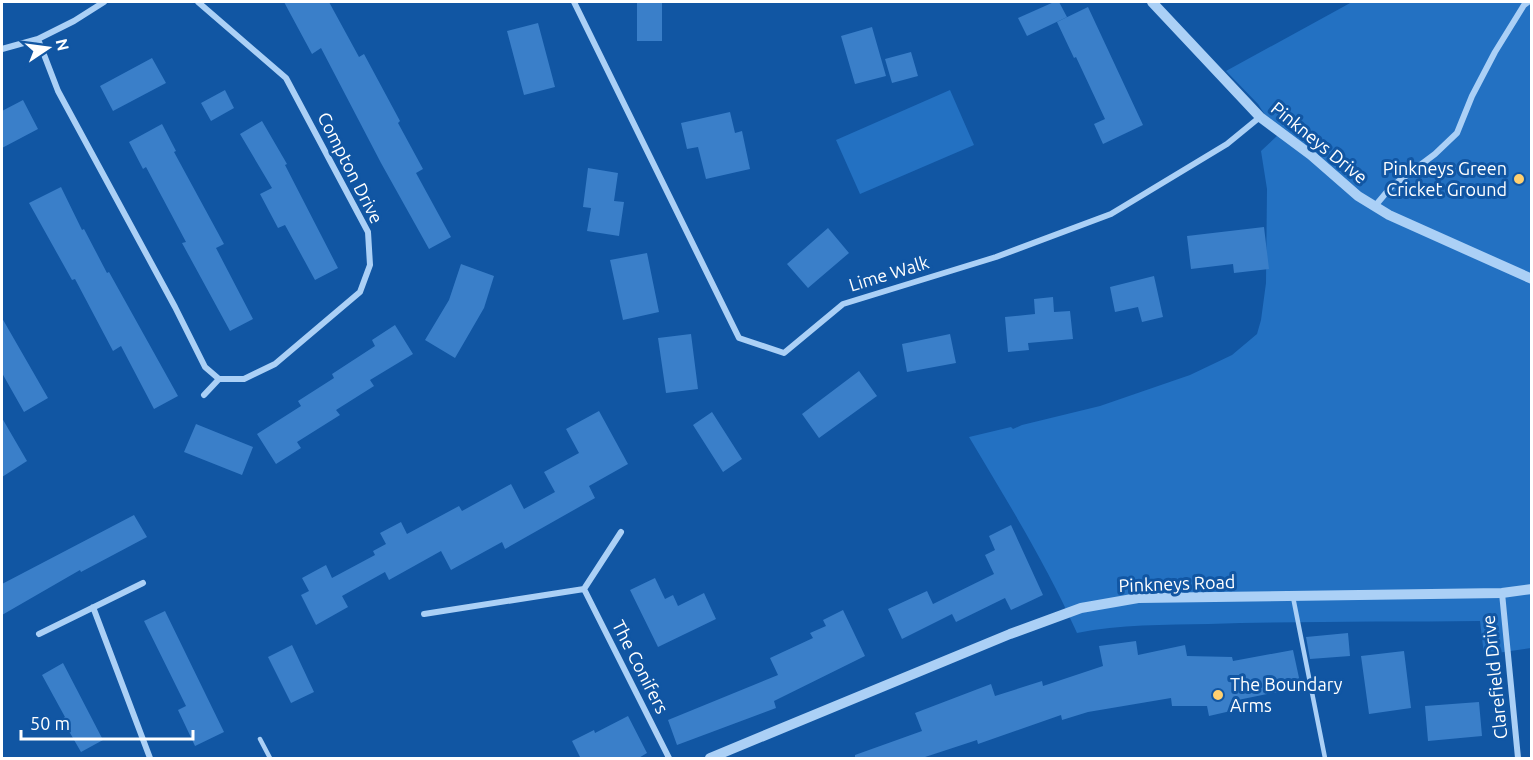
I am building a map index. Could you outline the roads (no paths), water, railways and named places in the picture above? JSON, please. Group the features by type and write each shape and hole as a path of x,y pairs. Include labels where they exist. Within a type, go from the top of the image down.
{"street":[{"path":"2,49 38,39 74,21 104,2"},
{"name":"Compton Drive","path":"198,2 286,78 368,232 370,265 360,292 275,364 244,380 219,379"},
{"name":"Lime Walk","path":"574,2 739,338 784,353 843,304 996,256 1111,214 1227,144 1260,117"},
{"name":"Pinkneys Drive","path":"1152,2 1260,117 1311,155 1358,196 1389,215 1532,279"},
{"path":"1375,206 1391,187 1416,170 1457,134 1472,96 1495,52 1528,2"},
{"path":"38,39 58,92 175,307 205,367 219,379 204,395"},
{"path":"424,614 584,589 621,532"},
{"path":"39,634 142,583"},
{"name":"The Conifers","path":"584,589 669,759"},
{"name":"Pinkneys Road","path":"710,759 1010,634 1081,608 1138,598 1502,593 1532,589"},
{"name":"Clarefield Drive","path":"1502,593 1518,759"},
{"path":"93,607 150,759"}],"lane":[{"path":"1293,597 1325,759"},
{"path":"260,739 270,759"}],"place":[{"name":"Pinkneys Green Cricket Ground","path":"1519,179"},
{"name":"The Boundary Arms","path":"1218,695"}]}
